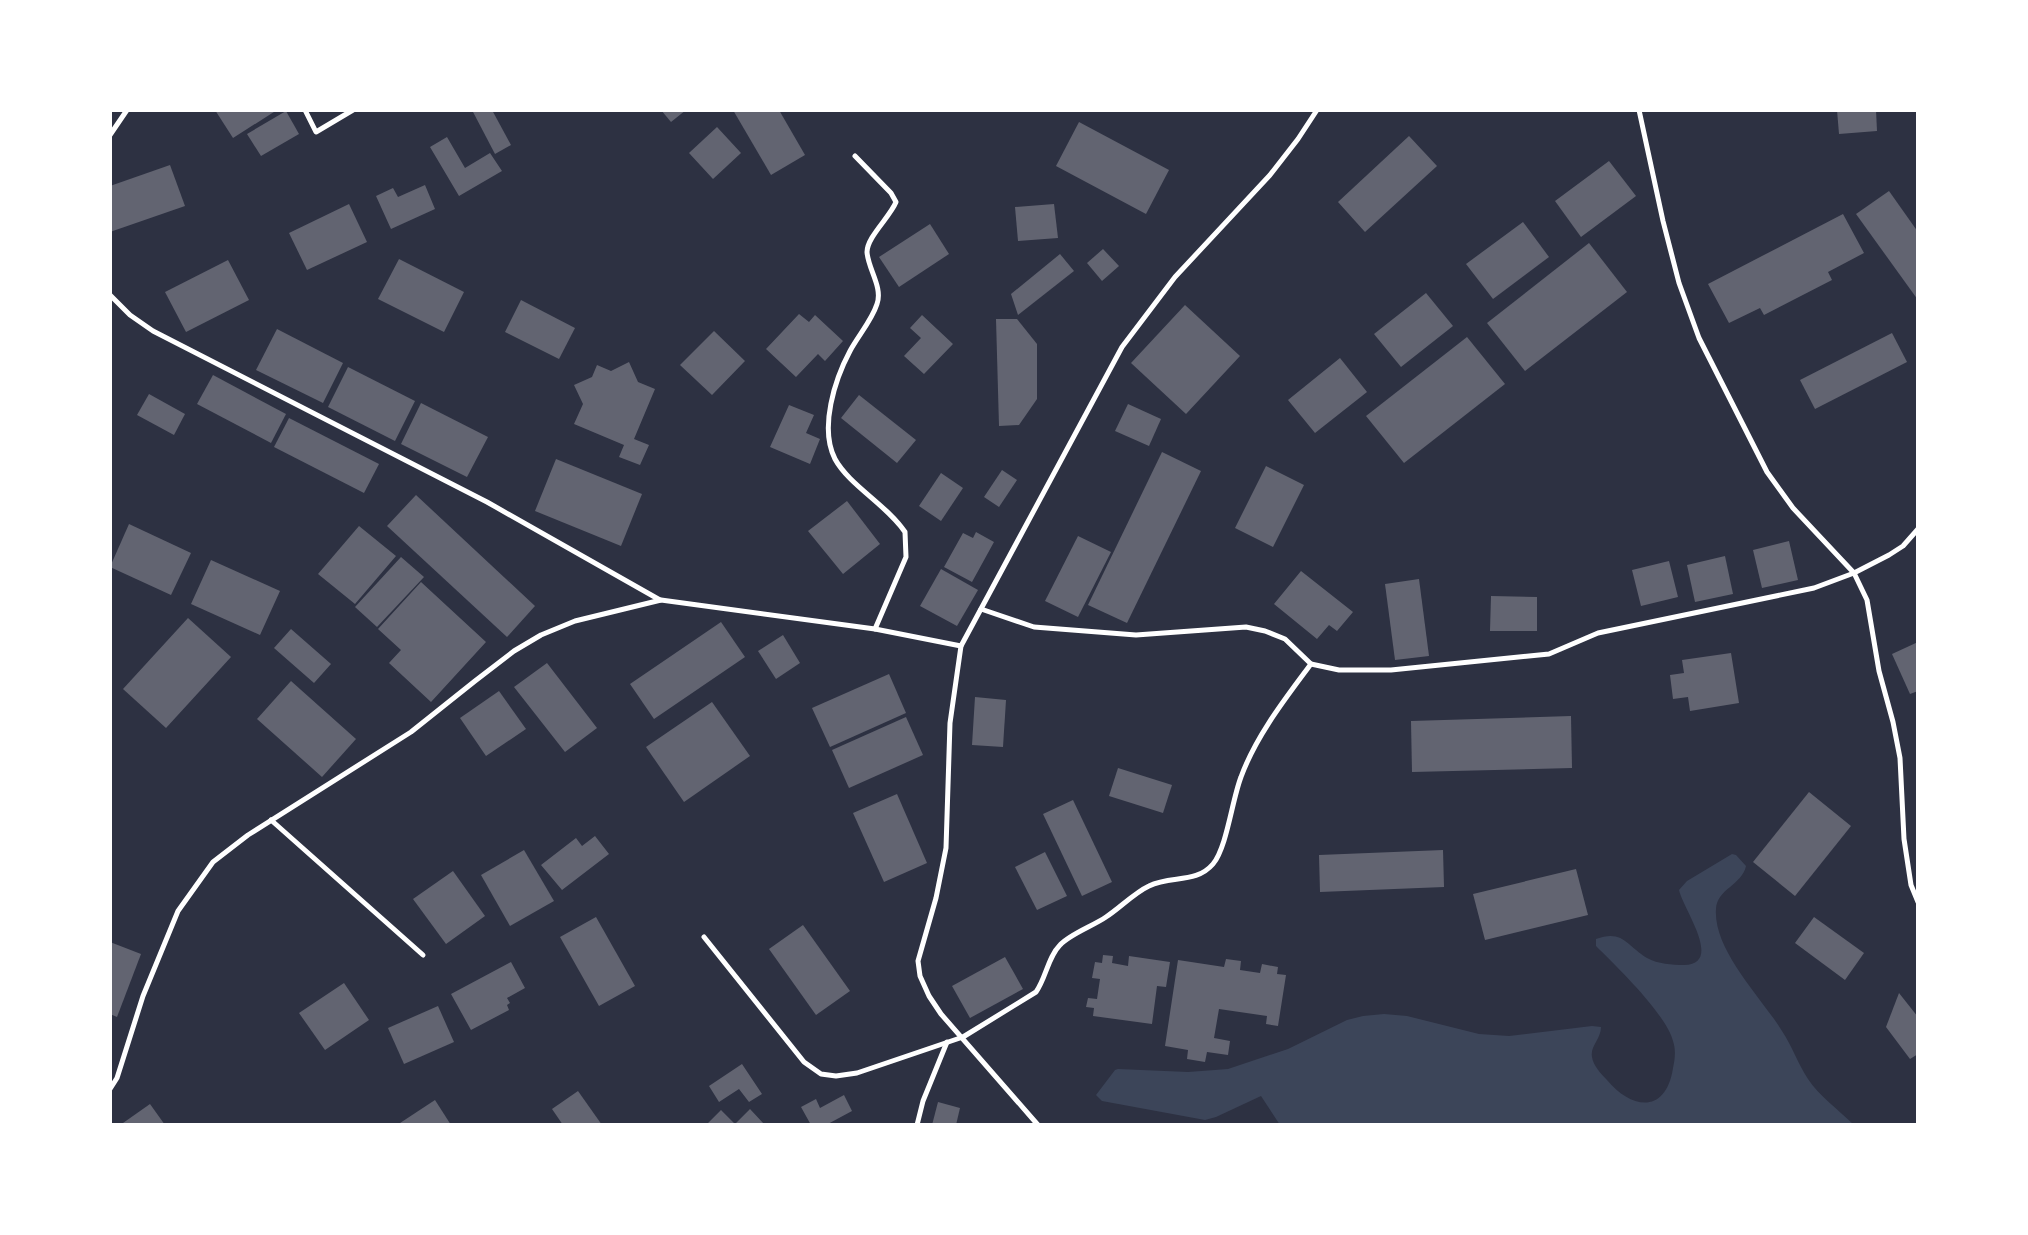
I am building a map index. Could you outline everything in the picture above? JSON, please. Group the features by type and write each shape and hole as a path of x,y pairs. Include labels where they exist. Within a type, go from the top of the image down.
{"lane":[{"path":"110,135 127,110"},
{"path":"305,110 316,132 353,110"},
{"path":"1038,1125 941,1014 920,976 918,961 936,898 946,848 950,723 961,646 1122,347 1175,277 1270,175 1317,110"},
{"path":"1639,110 1669,246 1699,338 1767,472 1793,508 1854,573 1867,600 1879,671 1894,722 1900,758 1904,839 1911,885 1918,902"},
{"path":"855,156 891,193 896,202 869,243 867,253 878,290 878,303 848,354 837,382 829,424 834,456 841,468 883,505 905,532 906,557 875,629"},
{"path":"110,295 130,315 153,331 487,502 660,600"},
{"path":"981,609 1034,626 1136,635 1246,627 1285,639 1311,664 1339,670 1391,670 1549,654 1598,633 1814,588 1854,573 1903,546 1918,529"},
{"path":"110,1089 117,1079 144,996 178,911 213,862 271,820 411,732 514,651 541,635 575,621 660,600 875,629 961,646"},
{"path":"704,937 804,1062 821,1074 836,1076 857,1073 963,1037 1036,992 1044,981 1053,955 1061,943 1106,918 1147,886 1163,880 1188,879 1204,872 1215,861 1240,778 1253,748 1311,664"},
{"path":"271,820 423,955"},
{"path":"917,1125 923,1101 947,1042"}],"shaded area":[{"path":"1732,854 1746,866 1740,878 1717,902 1717,925 1722,941 1740,973 1786,1037 1808,1079 1823,1097 1854,1125 1280,1125 1261,1096 1205,1120 1102,1101 1096,1095 1118,1069 1188,1072 1228,1069 1288,1049 1347,1020 1384,1014 1407,1016 1479,1034 1509,1036 1601,1027 1592,1053 1598,1069 1627,1097 1637,1102 1656,1100 1669,1083 1675,1058 1669,1030 1628,978 1596,946 1596,939 1605,936 1619,937 1647,958 1660,963 1684,965 1695,962 1701,956 1701,946 1679,890 1687,881"}],"building":[{"path":"215,110 277,110 233,138"},
{"path":"472,110 492,110 511,145 495,154"},
{"path":"661,110 686,110 671,122"},
{"path":"733,110 779,110 805,155 771,175"},
{"path":"1837,110 1876,110 1877,131 1839,134"},
{"path":"286,111 299,134 261,156 247,134"},
{"path":"1079,122 1169,170 1146,214 1056,166"},
{"path":"717,127 741,153 713,179 689,153"},
{"path":"1409,136 1437,166 1365,232 1338,202"},
{"path":"447,137 465,168 490,153 502,171 459,196 430,147"},
{"path":"1609,161 1636,196 1581,237 1555,201"},
{"path":"170,165 185,206 110,232 110,186"},
{"path":"425,185 435,209 391,229 376,196 393,188 398,197"},
{"path":"1889,191 1918,232 1918,300 1856,214"},
{"path":"349,204 367,242 307,270 289,233"},
{"path":"1054,204 1058,238 1018,241 1015,207"},
{"path":"1843,214 1864,253 1828,272 1832,280 1764,315 1760,308 1729,323 1708,284"},
{"path":"1523,222 1549,257 1493,299 1466,264"},
{"path":"930,224 949,254 899,287 879,257"},
{"path":"1589,243 1627,292 1525,371 1487,323"},
{"path":"1103,249 1119,266 1102,281 1087,263"},
{"path":"1060,254 1074,271 1018,315 1011,294"},
{"path":"399,259 464,292 444,332 378,299"},
{"path":"228,260 249,300 186,332 165,292"},
{"path":"1426,293 1453,326 1401,367 1374,334"},
{"path":"521,300 575,328 559,359 505,332"},
{"path":"1185,305 1240,356 1186,414 1131,363"},
{"path":"799,314 809,322 815,315 843,341 825,361 818,354 796,377 766,349"},
{"path":"922,315 953,344 924,374 904,356 921,338 910,328"},
{"path":"996,319 1017,319 1037,344 1037,399 1019,425 999,426"},
{"path":"277,329 343,363 323,403 256,370"},
{"path":"714,331 745,361 712,395 680,365"},
{"path":"1892,333 1907,362 1815,409 1800,380"},
{"path":"1467,337 1505,384 1404,463 1366,416"},
{"path":"1340,358 1367,392 1315,433 1288,400"},
{"path":"629,362 638,382 655,389 634,439 649,445 640,465 619,457 624,445 574,424 583,404 574,385 592,377 597,365 611,371"},
{"path":"348,367 415,401 395,441 328,407"},
{"path":"213,375 286,414 271,443 197,404"},
{"path":"149,394 185,414 174,435 137,415"},
{"path":"859,395 916,440 897,463 841,418"},
{"path":"421,403 488,437 467,477 401,444"},
{"path":"1128,404 1161,419 1149,446 1115,431"},
{"path":"789,405 814,415 806,433 820,439 810,464 770,447"},
{"path":"289,418 379,464 364,493 274,447"},
{"path":"1162,452 1201,471 1127,623 1088,605"},
{"path":"556,459 642,494 621,546 535,511"},
{"path":"1266,466 1304,485 1273,547 1235,528"},
{"path":"1002,470 1017,480 999,507 984,497"},
{"path":"941,473 963,488 941,521 919,506"},
{"path":"416,495 535,606 507,637 387,526"},
{"path":"847,501 880,544 843,574 808,531"},
{"path":"129,524 191,553 171,595 110,567"},
{"path":"359,526 396,556 355,604 318,574"},
{"path":"976,532 994,542 972,582 944,567 963,533 973,538"},
{"path":"1078,536 1111,552 1078,617 1045,601"},
{"path":"1789,541 1798,580 1762,588 1753,550"},
{"path":"1725,556 1733,594 1695,602 1687,565"},
{"path":"401,557 424,577 377,627 355,607"},
{"path":"211,560 280,591 260,635 191,604"},
{"path":"1669,561 1678,597 1641,606 1632,570"},
{"path":"941,569 978,590 957,626 920,606"},
{"path":"1301,571 1353,612 1337,631 1329,625 1317,639 1274,604"},
{"path":"1419,579 1429,656 1395,660 1385,584"},
{"path":"421,582 486,642 431,702 389,663 401,650 378,629"},
{"path":"1491,596 1537,597 1537,631 1490,631"},
{"path":"188,618 231,657 166,728 123,689"},
{"path":"721,622 745,657 654,719 630,684"},
{"path":"291,629 331,664 314,683 274,648"},
{"path":"783,635 800,663 776,679 758,651"},
{"path":"1918,642 1918,691 1910,694 1892,654"},
{"path":"1731,653 1739,703 1690,711 1688,697 1673,699 1670,675 1684,673 1682,660"},
{"path":"547,663 597,728 565,752 514,687"},
{"path":"889,674 906,713 830,747 812,708"},
{"path":"291,681 356,739 322,777 257,719"},
{"path":"499,691 526,729 486,756 460,718"},
{"path":"975,697 1006,700 1003,747 972,745"},
{"path":"712,702 750,756 684,802 646,747"},
{"path":"1571,716 1572,768 1412,772 1411,721"},
{"path":"906,717 923,755 849,788 832,750"},
{"path":"1118,768 1172,785 1163,813 1109,796"},
{"path":"1809,792 1851,826 1795,896 1753,862"},
{"path":"897,794 927,863 884,882 853,813"},
{"path":"1073,800 1112,882 1082,896 1043,814"},
{"path":"595,836 609,854 562,890 541,865 576,838 582,846"},
{"path":"524,850 554,901 510,926 481,875"},
{"path":"1443,850 1444,887 1320,892 1319,855"},
{"path":"1045,852 1067,896 1037,910 1015,867"},
{"path":"1576,869 1588,915 1485,940 1473,894"},
{"path":"453,871 485,916 446,944 413,899"},
{"path":"596,917 635,986 599,1006 560,937"},
{"path":"1814,917 1864,953 1845,980 1795,943"},
{"path":"803,925 850,991 816,1015 769,949"},
{"path":"110,942 141,954 117,1017 110,1014"},
{"path":"1103,955 1113,956 1112,963 1128,966 1129,956 1170,962 1166,987 1157,986 1152,1024 1093,1016 1094,1008 1086,1007 1088,998 1097,999 1100,979 1092,978 1095,962 1102,963"},
{"path":"1005,957 1023,989 970,1018 952,986"},
{"path":"1226,959 1241,961 1240,970 1260,973 1262,964 1278,967 1277,974 1286,975 1278,1026 1266,1024 1267,1016 1219,1009 1214,1038 1230,1041 1228,1055 1207,1052 1205,1062 1187,1059 1188,1050 1165,1046 1178,960 1224,967"},
{"path":"511,962 525,988 507,998 510,1003 507,1005 509,1010 471,1030 451,994"},
{"path":"344,983 369,1020 325,1050 299,1013"},
{"path":"1899,993 1918,1017 1918,1054 1910,1059 1886,1027"},
{"path":"438,1006 454,1042 404,1064 388,1028"},
{"path":"742,1064 762,1094 749,1102 739,1089 719,1102 709,1086"},
{"path":"578,1091 602,1125 563,1125 552,1109"},
{"path":"844,1095 852,1111 826,1125 811,1125 801,1107 816,1099 820,1108"},
{"path":"435,1100 451,1125 397,1125"},
{"path":"938,1102 960,1108 956,1125 932,1125"},
{"path":"150,1104 165,1125 124,1125 123,1123"},
{"path":"750,1109 765,1125 710,1125 708,1123 721,1110 735,1124"}]}
